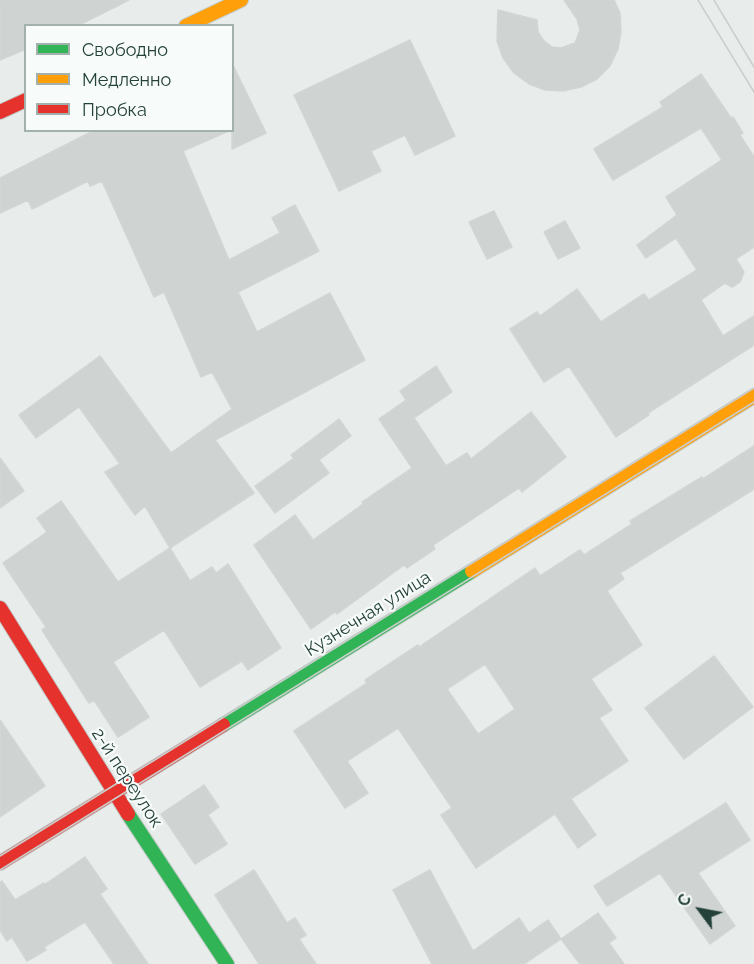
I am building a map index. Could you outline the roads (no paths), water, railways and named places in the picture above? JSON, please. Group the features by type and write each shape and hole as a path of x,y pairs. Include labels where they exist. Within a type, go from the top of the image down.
{"street":[{"path":"190,24 241,0"},
{"path":"0,112 24,101"},
{"name":"Кузнечная улица","path":"0,863 754,396"},
{"name":"2-й переулок","path":"0,608 114,793 227,964"}],"tram line":[{"path":"698,0 754,92"},
{"path":"714,0 754,67"},
{"path":"0,856 754,388"},
{"path":"0,870 754,402"}]}
